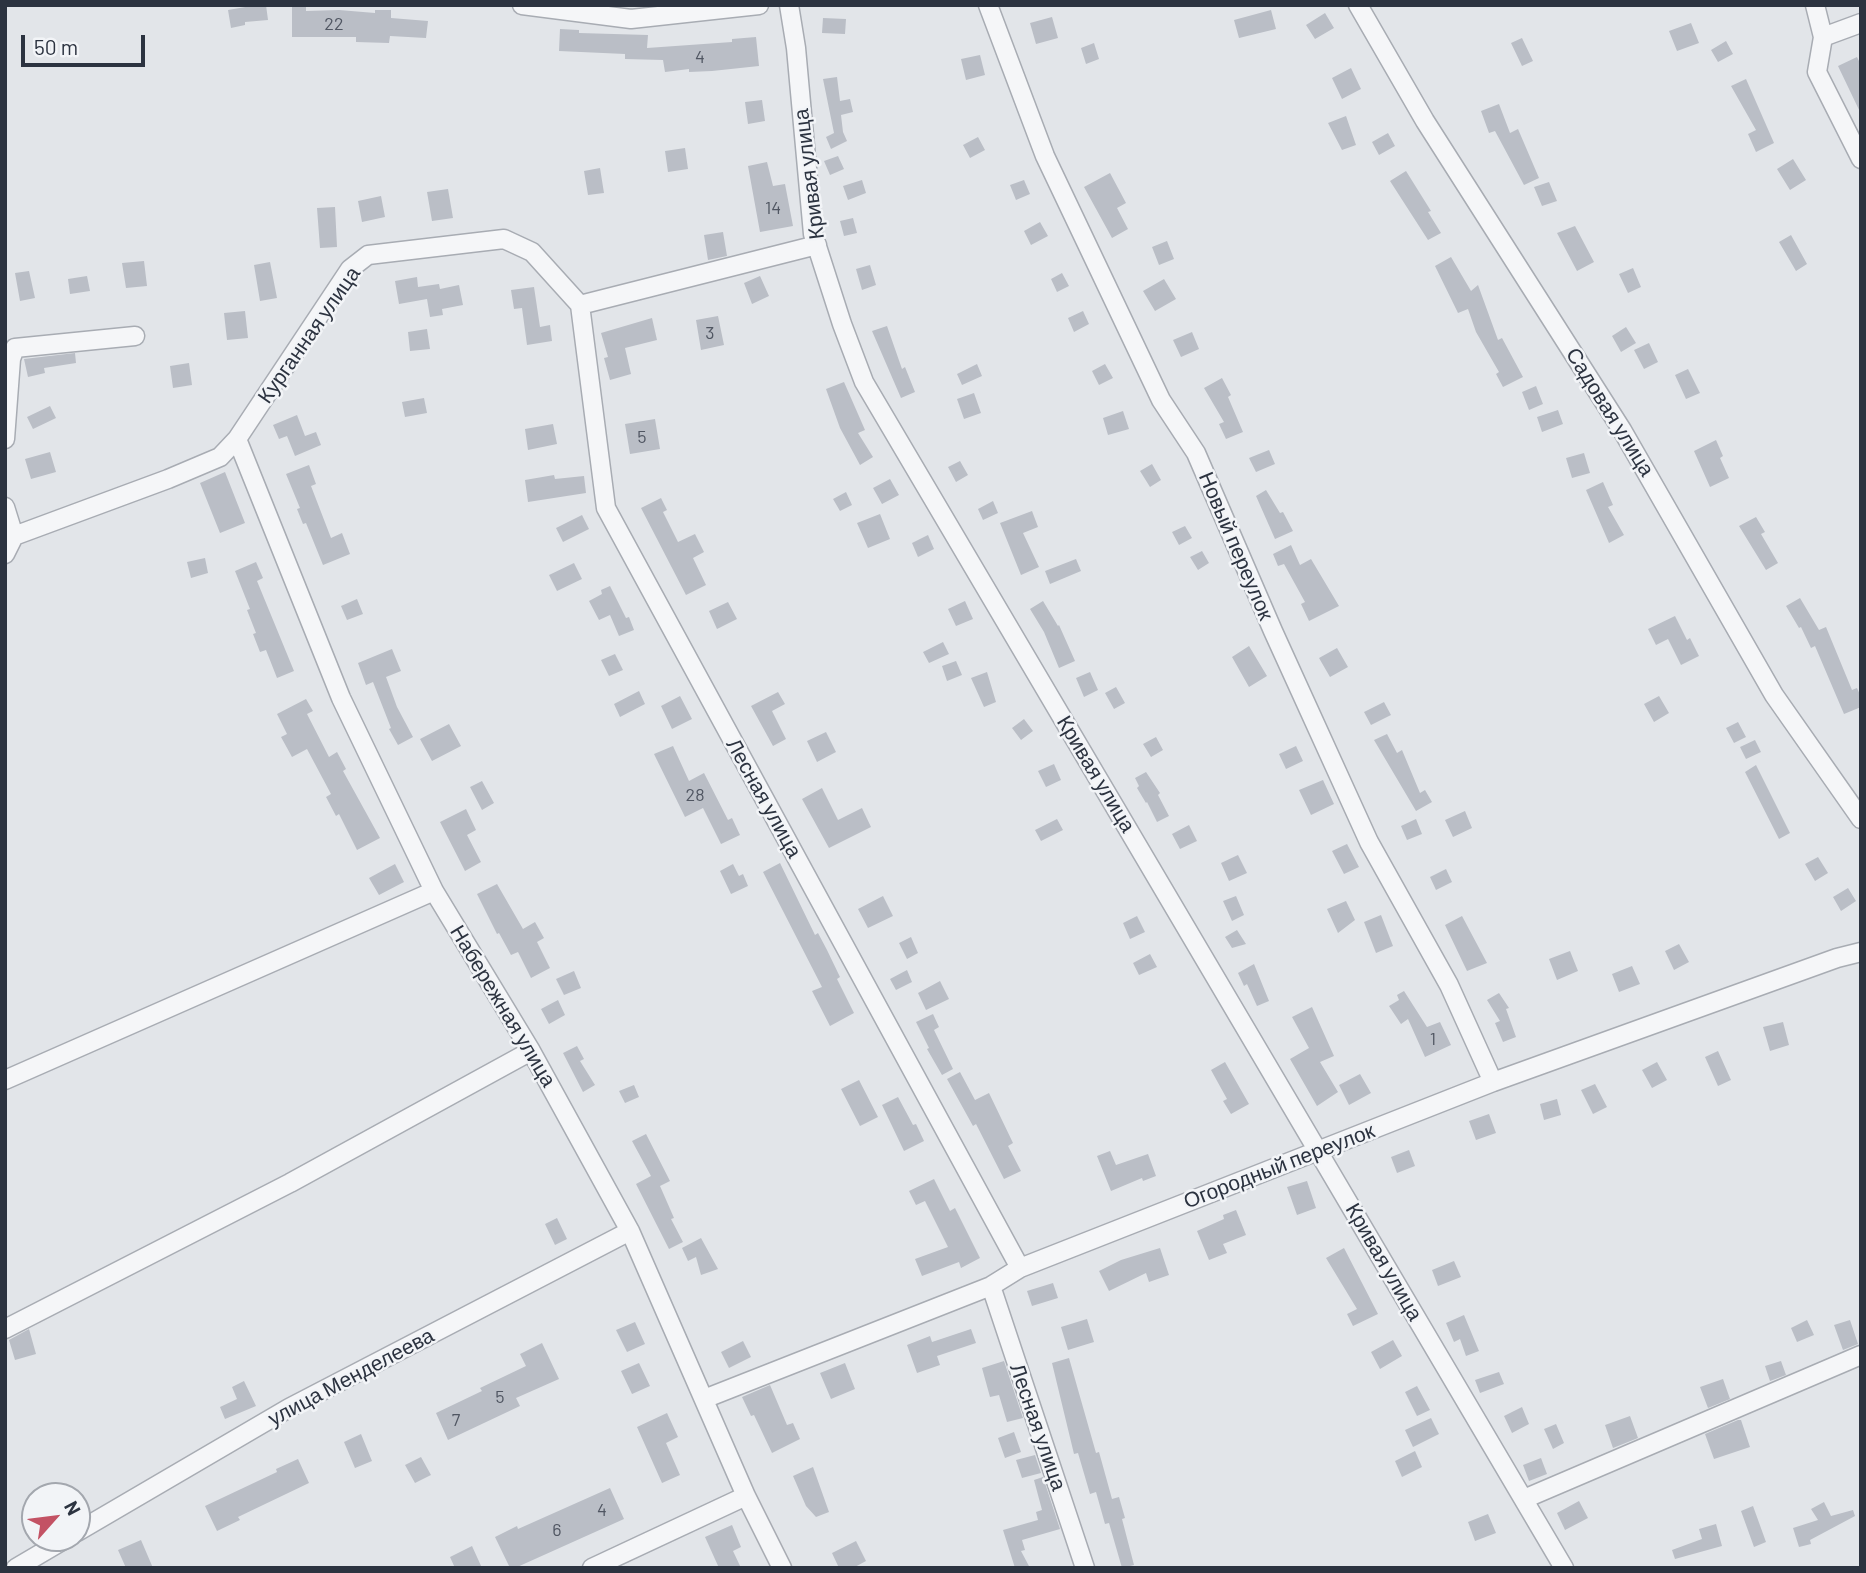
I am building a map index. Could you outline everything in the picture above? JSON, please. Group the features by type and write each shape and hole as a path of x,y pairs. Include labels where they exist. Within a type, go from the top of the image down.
{"street":[{"path":"522,5 631,19 759,5"},
{"name":"Кривая улица","path":"789,5 796,48 813,234 864,382 1564,1568"},
{"name":"Новый переулок","path":"988,5 1045,156 1161,400 1196,453 1369,842 1449,985 1493,1082"},
{"name":"Садовая улица","path":"1358,5 1425,121 1622,430 1774,695 1861,819"},
{"path":"1815,5 1823,37 1817,72 1861,159"},
{"path":"1823,37 1861,23"},
{"name":"Курганная улица","path":"14,536 220,457 237,439 350,269 368,256 503,239 532,252 580,305"},
{"path":"580,305 817,246"},
{"name":"Лесная улица","path":"580,305 606,508 1020,1268"},
{"path":"5,439 11,359 15,348 135,336"},
{"name":"Набережная улица","path":"237,439 341,698 434,891 531,1051 630,1231 746,1496 782,1568"},
{"path":"5,507 14,536 5,554"},
{"path":"5,1080 434,891"},
{"name":"Огородный переулок","path":"704,1399 991,1286 1020,1268 1493,1082 1837,958 1861,952"},
{"path":"5,1329 290,1183 531,1051"},
{"name":"улица Менделеева","path":"91,1524 289,1408 630,1231"},
{"name":"Лесная улица","path":"991,1286 1085,1568"},
{"path":"1524,1499 1861,1355"},
{"path":"592,1568 746,1496"},
{"path":"16,1568 43,1552"}],"building":[{"path":"266,5 268,20 245,22 245,25 231,28 228,10"},
{"path":"292,5 306,5 306,11 375,13 375,10 391,10 391,18 428,21 426,38 390,36 389,43 356,42 356,37 292,37"},
{"path":"1271,10 1276,29 1239,38 1234,20"},
{"path":"1325,13 1334,28 1315,39 1306,25"},
{"path":"1052,17 1058,38 1036,44 1030,23"},
{"path":"823,18 846,19 845,34 822,33"},
{"path":"1691,23 1699,43 1677,51 1669,31"},
{"path":"560,29 579,30 579,33 648,35 647,48 732,42 732,39 756,37 759,66 665,72 663,60 625,59 625,54 559,51"},
{"path":"1522,38 1533,61 1522,66 1511,43"},
{"path":"1726,41 1733,54 1718,62 1711,50"},
{"path":"1094,43 1099,59 1086,64 1081,48"},
{"path":"980,55 985,75 966,80 961,59"},
{"path":"1857,57 1861,65 1861,114 1838,66"},
{"path":"1351,68 1361,89 1342,99 1332,78"},
{"path":"837,77 840,101 850,99 853,112 841,115 847,141 831,149 826,137 834,133 823,79"},
{"path":"1746,79 1774,143 1756,152 1748,134 1756,130 1731,86"},
{"path":"762,100 765,121 748,124 745,102"},
{"path":"1499,104 1510,133 1518,129 1539,178 1524,185 1495,131 1489,133 1481,111"},
{"path":"1346,116 1356,145 1342,150 1328,123"},
{"path":"1388,133 1395,146 1379,155 1372,142"},
{"path":"978,137 985,150 970,158 963,145"},
{"path":"685,148 688,169 668,172 665,151"},
{"path":"838,156 844,169 830,175 824,161"},
{"path":"1793,159 1806,180 1790,190 1777,169"},
{"path":"767,162 773,186 785,184 793,226 760,232 748,166"},
{"path":"600,168 604,193 588,195 584,171"},
{"path":"1406,171 1431,211 1428,212 1441,233 1428,240 1390,181"},
{"path":"1110,173 1126,203 1117,208 1128,229 1112,238 1084,187"},
{"path":"862,180 866,193 848,200 843,186"},
{"path":"1024,180 1030,194 1016,200 1010,185"},
{"path":"1549,182 1557,201 1542,206 1534,187"},
{"path":"448,189 453,218 432,221 427,192"},
{"path":"381,196 385,217 362,222 358,201"},
{"path":"335,207 337,247 320,248 317,208"},
{"path":"853,218 857,233 844,236 840,221"},
{"path":"1040,222 1048,236 1031,245 1024,231"},
{"path":"1575,226 1594,262 1577,271 1557,233"},
{"path":"723,232 727,256 708,260 704,235"},
{"path":"1791,235 1807,264 1796,271 1779,242"},
{"path":"1167,241 1174,259 1159,265 1152,247"},
{"path":"1451,257 1471,291 1478,285 1498,340 1502,338 1523,377 1503,387 1496,374 1499,372 1476,332 1468,309 1458,313 1435,266"},
{"path":"144,261 147,286 126,288 122,263"},
{"path":"270,262 277,298 260,301 254,265"},
{"path":"870,265 876,285 862,290 856,269"},
{"path":"1633,268 1641,287 1628,293 1619,274"},
{"path":"29,271 35,298 20,301 15,273"},
{"path":"1062,273 1069,286 1057,292 1051,279"},
{"path":"87,276 90,291 70,294 68,279"},
{"path":"760,276 769,296 752,304 744,283"},
{"path":"417,277 418,287 439,284 440,289 459,285 463,305 442,309 443,315 430,317 427,299 399,304 395,281"},
{"path":"1164,279 1176,299 1155,311 1143,291"},
{"path":"534,287 540,327 550,325 552,341 527,345 522,308 514,309 511,290"},
{"path":"245,311 248,338 227,340 224,313"},
{"path":"1083,311 1089,324 1074,332 1068,318"},
{"path":"718,316 724,345 701,350 696,320"},
{"path":"652,318 657,340 625,348 631,374 610,380 604,358 608,357 601,333"},
{"path":"887,326 902,369 905,367 915,392 901,398 872,331"},
{"path":"1626,327 1636,343 1621,352 1612,336"},
{"path":"427,329 430,349 410,351 408,332"},
{"path":"1192,332 1199,349 1181,357 1173,340"},
{"path":"1649,343 1658,362 1644,369 1634,350"},
{"path":"75,353 76,363 44,368 45,373 28,377 24,359"},
{"path":"189,363 192,385 173,388 170,366"},
{"path":"977,364 982,376 962,385 957,374"},
{"path":"1105,364 1113,378 1099,385 1092,371"},
{"path":"1688,369 1700,393 1686,399 1675,375"},
{"path":"1222,378 1231,395 1228,397 1243,432 1226,439 1219,424 1224,422 1204,388"},
{"path":"844,382 865,430 858,433 873,457 860,465 840,428 826,389"},
{"path":"1536,386 1543,404 1529,410 1522,392"},
{"path":"974,393 981,413 964,419 957,399"},
{"path":"424,398 427,413 405,417 402,402"},
{"path":"50,406 56,418 33,429 27,417"},
{"path":"1558,410 1563,424 1542,432 1537,417"},
{"path":"1123,411 1129,429 1108,435 1103,418"},
{"path":"297,415 305,436 316,432 321,445 295,456 287,436 279,439 273,425"},
{"path":"655,419 660,449 630,454 625,424"},
{"path":"553,424 557,444 528,450 525,429"},
{"path":"1716,440 1729,478 1710,487 1694,451"},
{"path":"1269,450 1275,464 1256,472 1249,458"},
{"path":"50,452 56,472 31,479 25,459"},
{"path":"1584,453 1590,473 1572,478 1566,458"},
{"path":"960,461 968,475 956,482 948,467"},
{"path":"1152,464 1161,480 1150,487 1140,471"},
{"path":"309,465 316,484 311,486 331,538 342,533 350,554 323,565 306,523 303,524 297,509 300,508 286,474"},
{"path":"225,472 245,523 220,533 200,483"},
{"path":"554,475 555,479 584,476 586,493 528,502 525,480"},
{"path":"890,479 899,495 882,504 873,488"},
{"path":"1603,482 1613,505 1608,507 1624,535 1609,543 1586,490"},
{"path":"1266,490 1293,531 1275,539 1256,496"},
{"path":"846,492 852,505 840,511 833,499"},
{"path":"661,498 667,510 663,512 678,542 695,534 704,552 693,558 706,585 686,595 641,508"},
{"path":"993,501 998,513 983,520 978,509"},
{"path":"1032,511 1038,527 1023,533 1039,567 1021,575 1000,523"},
{"path":"880,514 890,539 868,548 857,523"},
{"path":"582,515 589,529 563,542 556,528"},
{"path":"1756,517 1765,532 1761,534 1778,563 1766,570 1739,526"},
{"path":"1185,526 1192,538 1179,545 1172,532"},
{"path":"928,535 934,549 918,557 912,543"},
{"path":"1291,545 1300,565 1311,559 1339,606 1309,621 1301,604 1305,602 1284,564 1278,566 1273,554"},
{"path":"1202,551 1209,563 1198,570 1190,557"},
{"path":"205,558 208,573 191,578 187,562"},
{"path":"1076,559 1081,571 1050,584 1045,571"},
{"path":"256,562 263,578 257,581 294,671 277,678 266,650 260,652 247,610 250,609 235,571"},
{"path":"574,563 582,579 557,591 549,575"},
{"path":"610,586 634,630 619,636 610,615 599,620 589,601"},
{"path":"1800,598 1819,630 1826,627 1852,690 1857,688 1861,697 1861,707 1844,714 1815,646 1811,648 1801,627 1799,628 1786,606"},
{"path":"357,599 363,614 347,620 341,606"},
{"path":"965,601 973,619 956,626 948,609"},
{"path":"1043,601 1059,625 1075,661 1059,668 1044,632 1030,609"},
{"path":"728,602 737,619 717,629 709,611"},
{"path":"1675,616 1699,656 1681,665 1668,639 1656,645 1648,629"},
{"path":"943,642 949,654 929,663 923,652"},
{"path":"1249,646 1267,676 1249,687 1232,657"},
{"path":"1337,648 1348,667 1330,677 1319,658"},
{"path":"392,649 401,671 386,677 397,707 413,737 398,745 389,729 391,728 373,682 366,685 358,663"},
{"path":"615,654 623,670 609,676 601,660"},
{"path":"956,661 962,675 947,681 942,666"},
{"path":"987,672 996,702 984,707 971,678"},
{"path":"1090,672 1098,690 1084,697 1076,678"},
{"path":"1116,687 1125,703 1114,709 1105,693"},
{"path":"639,691 645,704 620,717 614,704"},
{"path":"778,692 785,704 772,711 786,739 773,746 751,706"},
{"path":"680,696 692,719 672,729 661,706"},
{"path":"1659,696 1669,713 1654,722 1644,704"},
{"path":"306,699 313,711 307,714 329,757 337,752 346,769 343,771 380,838 357,850 339,814 336,816 326,797 331,794 307,749 292,757 281,737 287,734 277,714"},
{"path":"1384,702 1391,715 1371,725 1364,712"},
{"path":"1024,719 1033,731 1021,740 1012,728"},
{"path":"1738,722 1746,737 1734,743 1726,728"},
{"path":"449,724 461,746 432,761 420,739"},
{"path":"826,732 836,752 817,762 807,741"},
{"path":"1387,734 1397,753 1402,750 1420,793 1425,790 1432,802 1416,811 1374,740"},
{"path":"1156,737 1163,750 1151,757 1143,744"},
{"path":"1755,740 1761,752 1746,759 1740,747"},
{"path":"673,746 689,781 704,773 728,820 732,818 740,835 721,844 703,808 685,817 654,754"},
{"path":"1296,746 1303,761 1286,769 1279,754"},
{"path":"1054,764 1061,780 1046,787 1038,771"},
{"path":"1756,765 1790,833 1779,839 1745,772"},
{"path":"1146,772 1160,793 1158,795 1169,816 1157,822 1137,788 1139,786 1135,778"},
{"path":"1323,780 1334,804 1311,815 1299,790"},
{"path":"482,781 494,803 482,810 470,787"},
{"path":"822,788 838,820 862,808 871,827 829,848 802,799"},
{"path":"466,809 476,830 467,835 481,862 465,871 440,822"},
{"path":"1465,811 1472,828 1453,837 1445,820"},
{"path":"1057,819 1063,830 1041,841 1035,830"},
{"path":"1416,819 1422,834 1407,840 1401,826"},
{"path":"1189,825 1197,841 1180,849 1172,834"},
{"path":"1347,844 1359,867 1344,874 1332,851"},
{"path":"1238,855 1247,873 1229,881 1221,863"},
{"path":"1818,857 1828,873 1815,881 1805,864"},
{"path":"780,863 815,935 818,933 827,950 840,977 837,979 854,1013 830,1026 812,991 822,987 763,872"},
{"path":"395,864 404,882 379,895 369,878"},
{"path":"733,864 739,876 743,874 748,886 731,894 720,871"},
{"path":"1446,869 1452,882 1436,890 1430,877"},
{"path":"497,884 523,929 535,922 544,938 537,942 550,968 531,978 518,952 511,955 499,933 497,934 477,894"},
{"path":"1848,888 1856,901 1841,911 1833,897"},
{"path":"883,896 893,916 868,928 858,909"},
{"path":"1236,896 1244,915 1232,921 1223,901"},
{"path":"1346,901 1355,920 1338,933 1327,909"},
{"path":"1381,915 1393,946 1376,953 1364,922"},
{"path":"1137,916 1145,932 1130,939 1123,923"},
{"path":"1462,916 1487,963 1467,971 1445,925"},
{"path":"1237,930 1246,944 1232,948 1225,937"},
{"path":"911,937 918,953 907,959 899,943"},
{"path":"1679,944 1689,962 1674,970 1665,951"},
{"path":"1570,951 1578,971 1557,980 1549,959"},
{"path":"1150,954 1157,967 1139,975 1133,963"},
{"path":"1254,964 1269,1001 1257,1006 1247,984 1244,986 1238,973"},
{"path":"1632,966 1640,984 1619,992 1612,974"},
{"path":"907,970 912,982 896,990 890,979"},
{"path":"574,971 581,988 564,995 556,979"},
{"path":"940,981 949,999 926,1010 918,993"},
{"path":"1404,991 1427,1027 1440,1022 1451,1045 1425,1057 1408,1019 1401,1024 1389,1006 1399,1000 1397,995"},
{"path":"1499,993 1509,1008 1506,1009 1516,1037 1503,1042 1495,1023 1500,1021 1487,1000"},
{"path":"558,1000 565,1015 549,1024 541,1009"},
{"path":"1312,1007 1334,1056 1320,1062 1338,1092 1317,1106 1290,1059 1309,1048 1292,1017"},
{"path":"933,1014 939,1027 934,1030 953,1069 942,1075 916,1022"},
{"path":"1783,1022 1789,1045 1770,1051 1763,1027"},
{"path":"577,1046 584,1059 580,1061 595,1085 583,1092 563,1053"},
{"path":"1718,1051 1731,1080 1718,1086 1705,1057"},
{"path":"1225,1062 1249,1104 1231,1114 1223,1101 1227,1099 1211,1070"},
{"path":"1657,1062 1667,1080 1652,1088 1642,1070"},
{"path":"960,1072 975,1100 989,1093 1013,1143 1008,1146 1021,1171 1004,1179 976,1124 973,1126 947,1079"},
{"path":"1360,1074 1371,1093 1349,1105 1339,1085"},
{"path":"859,1080 878,1117 860,1126 841,1089"},
{"path":"1595,1084 1607,1107 1593,1114 1581,1090"},
{"path":"634,1085 639,1097 625,1103 619,1091"},
{"path":"898,1097 924,1141 904,1151 882,1105"},
{"path":"1557,1099 1561,1115 1544,1120 1540,1104"},
{"path":"1489,1114 1496,1133 1476,1140 1469,1121"},
{"path":"646,1134 670,1181 660,1186 674,1218 671,1219 683,1242 669,1249 636,1184 651,1176 632,1141"},
{"path":"1409,1150 1415,1166 1397,1173 1391,1157"},
{"path":"1110,1151 1116,1165 1148,1154 1156,1176 1143,1181 1142,1178 1111,1191 1097,1156"},
{"path":"934,1179 950,1211 955,1208 980,1258 961,1268 959,1262 922,1276 915,1259 948,1247 925,1201 916,1205 909,1191"},
{"path":"1307,1181 1316,1208 1297,1215 1287,1187"},
{"path":"1236,1210 1246,1235 1223,1244 1227,1253 1209,1260 1197,1231 1224,1219 1223,1215"},
{"path":"557,1218 567,1239 555,1245 545,1224"},
{"path":"701,1238 718,1269 701,1275 696,1257 688,1261 682,1248"},
{"path":"1160,1248 1169,1275 1149,1282 1146,1273 1109,1291 1099,1271 1121,1260"},
{"path":"1344,1248 1378,1314 1353,1326 1347,1314 1357,1309 1326,1258"},
{"path":"1454,1261 1461,1277 1438,1286 1432,1270"},
{"path":"1053,1283 1058,1298 1032,1306 1027,1291"},
{"path":"1464,1315 1479,1351 1466,1356 1460,1339 1454,1342 1446,1323"},
{"path":"1087,1319 1094,1342 1068,1350 1061,1327"},
{"path":"1807,1320 1814,1335 1797,1342 1791,1328"},
{"path":"1850,1320 1858,1344 1843,1350 1834,1325"},
{"path":"635,1322 645,1344 627,1352 616,1330"},
{"path":"29,1329 36,1354 15,1360 9,1340"},
{"path":"971,1329 976,1343 937,1356 940,1365 917,1373 907,1345 930,1336 932,1342"},
{"path":"1393,1340 1402,1356 1380,1369 1371,1352"},
{"path":"743,1341 751,1357 729,1368 721,1352"},
{"path":"542,1343 559,1379 516,1398 520,1406 448,1440 436,1413 526,1366 520,1354"},
{"path":"1069,1358 1112,1499 1119,1497 1134,1565 1122,1568 1109,1523 1105,1524 1096,1492 1090,1494 1078,1453 1074,1454 1052,1363"},
{"path":"1004,1361 1023,1418 1007,1422 999,1395 990,1397 982,1368"},
{"path":"1781,1361 1786,1375 1770,1381 1765,1366"},
{"path":"639,1363 650,1386 632,1394 621,1371"},
{"path":"845,1363 855,1389 831,1399 820,1373"},
{"path":"1499,1372 1504,1384 1480,1393 1475,1380"},
{"path":"1723,1379 1730,1399 1708,1408 1700,1387"},
{"path":"244,1381 256,1406 225,1419 220,1407 237,1399 232,1387"},
{"path":"770,1385 787,1425 793,1423 800,1439 772,1453 742,1397"},
{"path":"1417,1386 1430,1410 1417,1416 1405,1392"},
{"path":"1522,1407 1529,1424 1512,1433 1504,1416"},
{"path":"667,1413 678,1437 666,1443 680,1475 662,1483 637,1427"},
{"path":"1630,1416 1638,1438 1613,1448 1605,1425"},
{"path":"1431,1418 1439,1434 1413,1447 1405,1430"},
{"path":"1741,1420 1750,1447 1714,1459 1705,1434"},
{"path":"1556,1424 1564,1443 1553,1449 1544,1429"},
{"path":"1014,1432 1021,1452 1005,1458 998,1438"},
{"path":"361,1434 372,1461 355,1468 344,1442"},
{"path":"1415,1451 1422,1467 1402,1477 1395,1461"},
{"path":"1035,1455 1041,1473 1022,1478 1016,1460"},
{"path":"421,1457 431,1475 415,1483 405,1465"},
{"path":"1541,1458 1547,1474 1529,1481 1523,1465"},
{"path":"298,1459 309,1483 238,1517 240,1520 217,1531 205,1506 277,1472 276,1469"},
{"path":"813,1467 829,1512 816,1517 806,1506 793,1476"},
{"path":"1043,1477 1060,1529 1022,1540 1025,1550 1021,1551 1030,1568 1015,1568 1003,1530 1038,1520 1036,1512 1042,1510 1034,1480"},
{"path":"610,1488 624,1519 510,1568 495,1537"},
{"path":"1579,1501 1588,1518 1565,1530 1557,1513"},
{"path":"1824,1502 1831,1516 1853,1510 1855,1516 1810,1540 1811,1544 1799,1547 1793,1528 1818,1520 1811,1509"},
{"path":"1753,1506 1766,1542 1754,1547 1741,1511"},
{"path":"1488,1514 1496,1533 1475,1541 1468,1522"},
{"path":"1716,1524 1722,1546 1675,1559 1672,1550 1702,1539 1699,1529"},
{"path":"732,1525 741,1547 733,1551 741,1568 719,1568 705,1537"},
{"path":"141,1540 153,1568 126,1568 118,1550"},
{"path":"856,1541 866,1561 853,1568 839,1568 832,1553"},
{"path":"472,1546 482,1568 455,1568 450,1557"}]}
